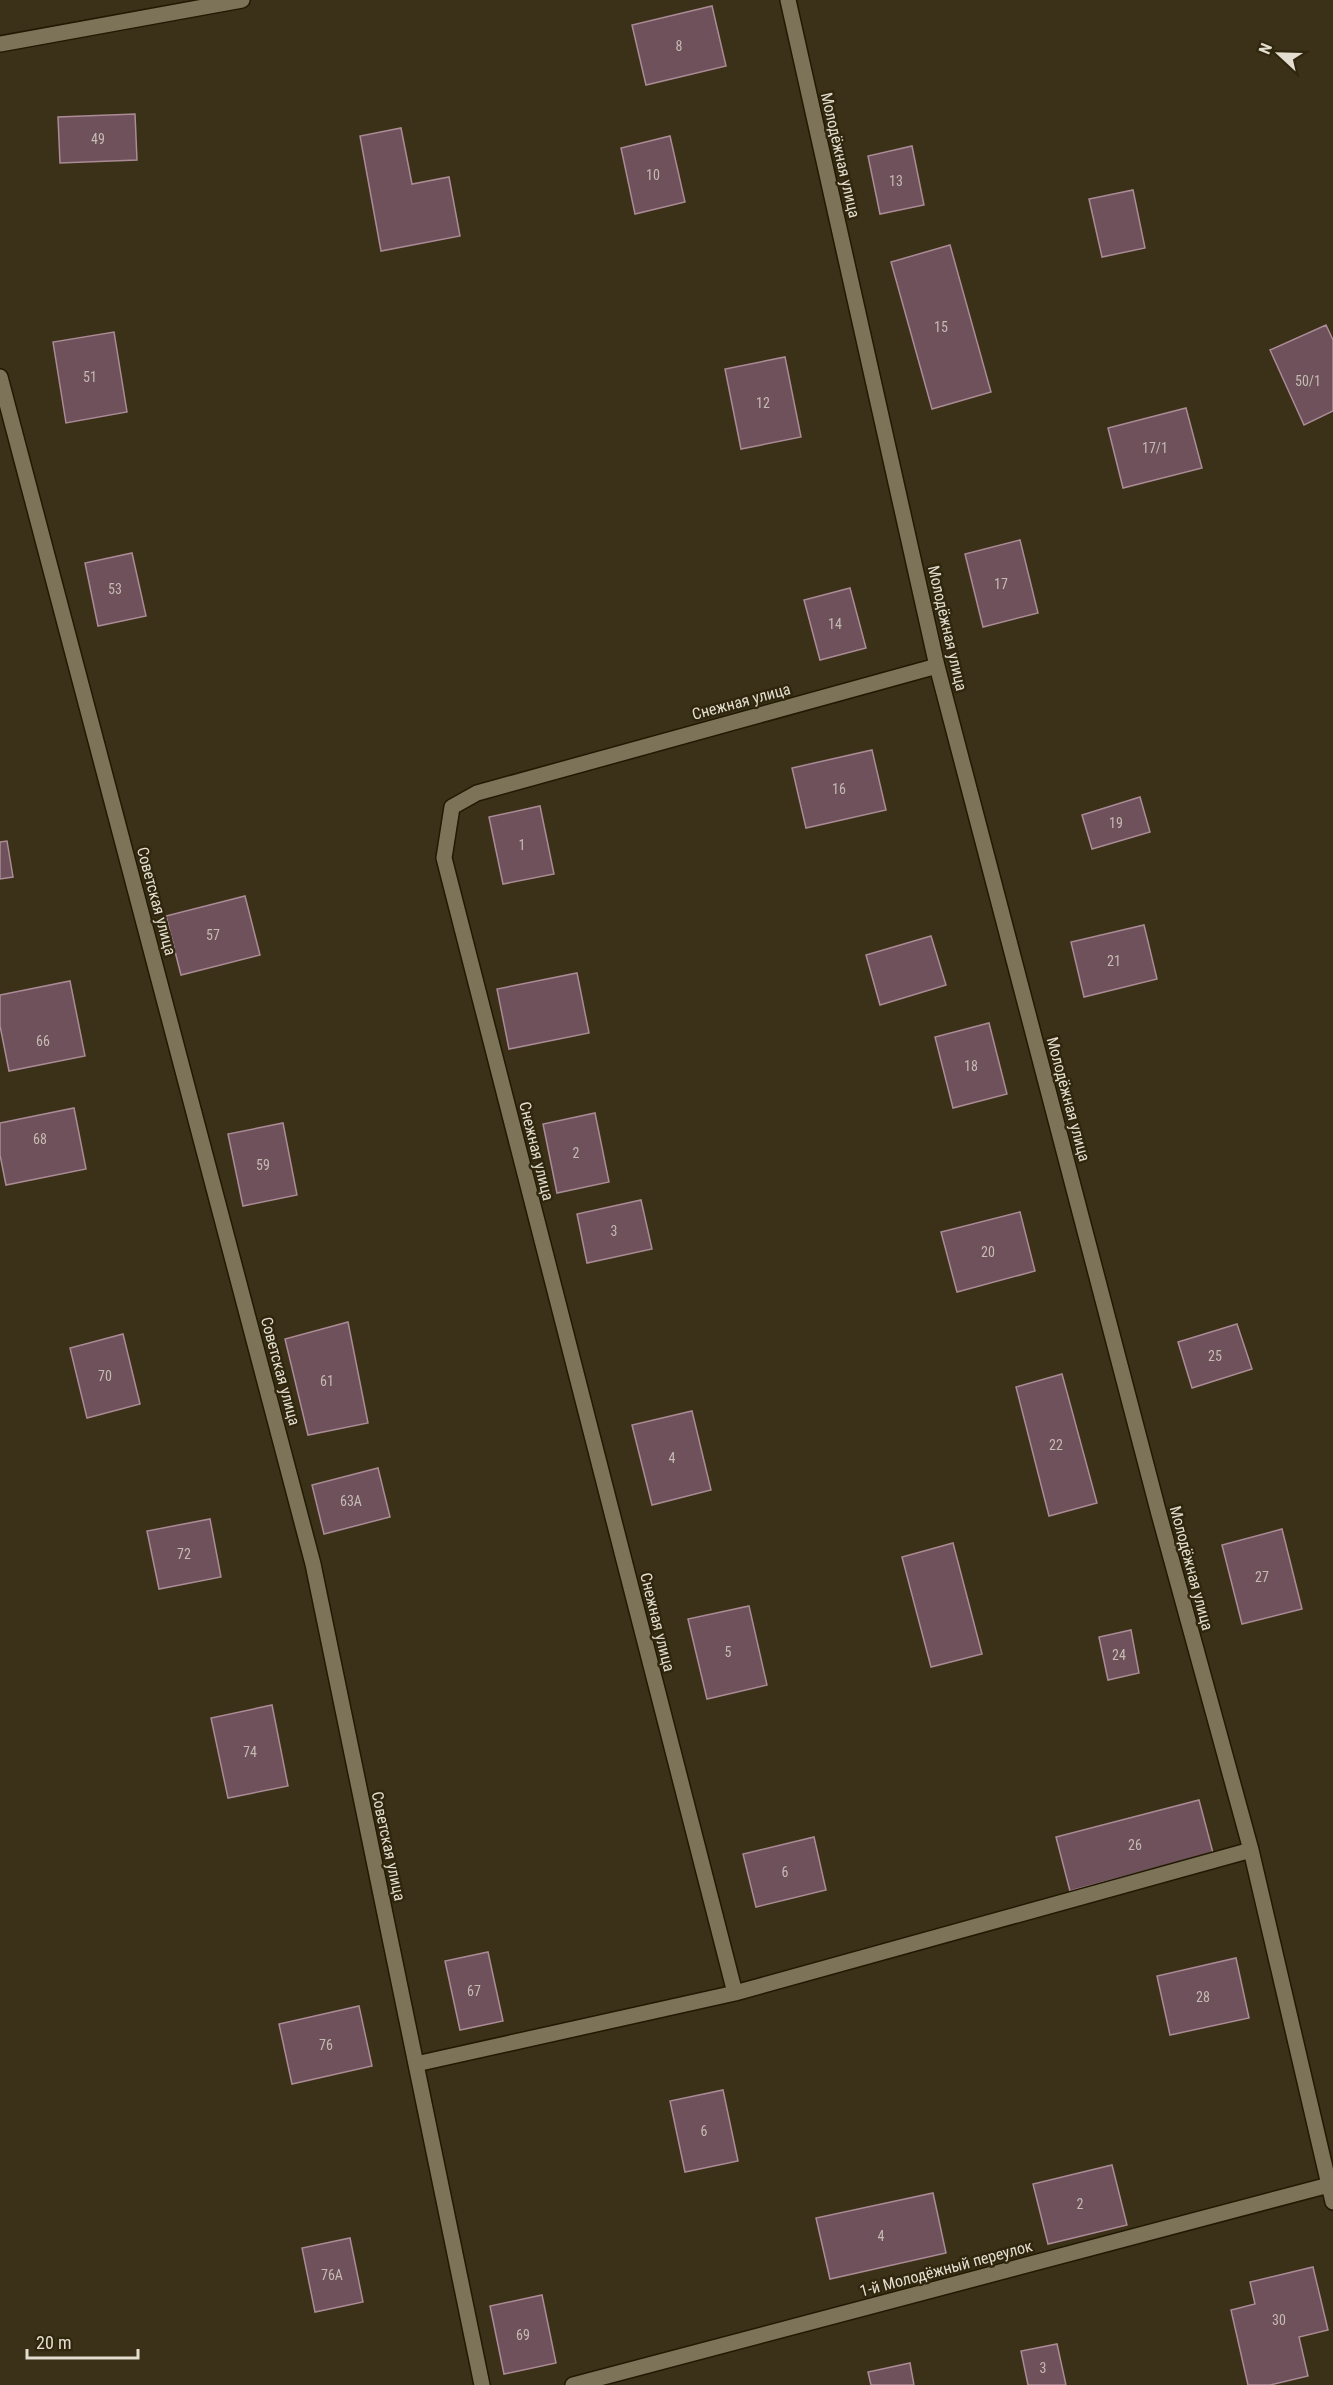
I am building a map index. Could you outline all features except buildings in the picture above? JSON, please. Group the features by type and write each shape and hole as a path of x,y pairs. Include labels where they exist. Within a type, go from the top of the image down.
{"street":[{"path":"0,44 242,0"},
{"name":"Молодёжная улица","path":"788,0 937,666 1159,1514 1251,1850 1333,2202"},
{"name":"Советская улица","path":"0,377 313,1564 482,2385"},
{"name":"Снежная улица","path":"735,1993 444,858 452,807 477,793 937,666"},
{"path":"416,2064 735,1993 1251,1850"},
{"name":"1-й Молодёжный переулок","path":"573,2385 1329,2185"}]}
